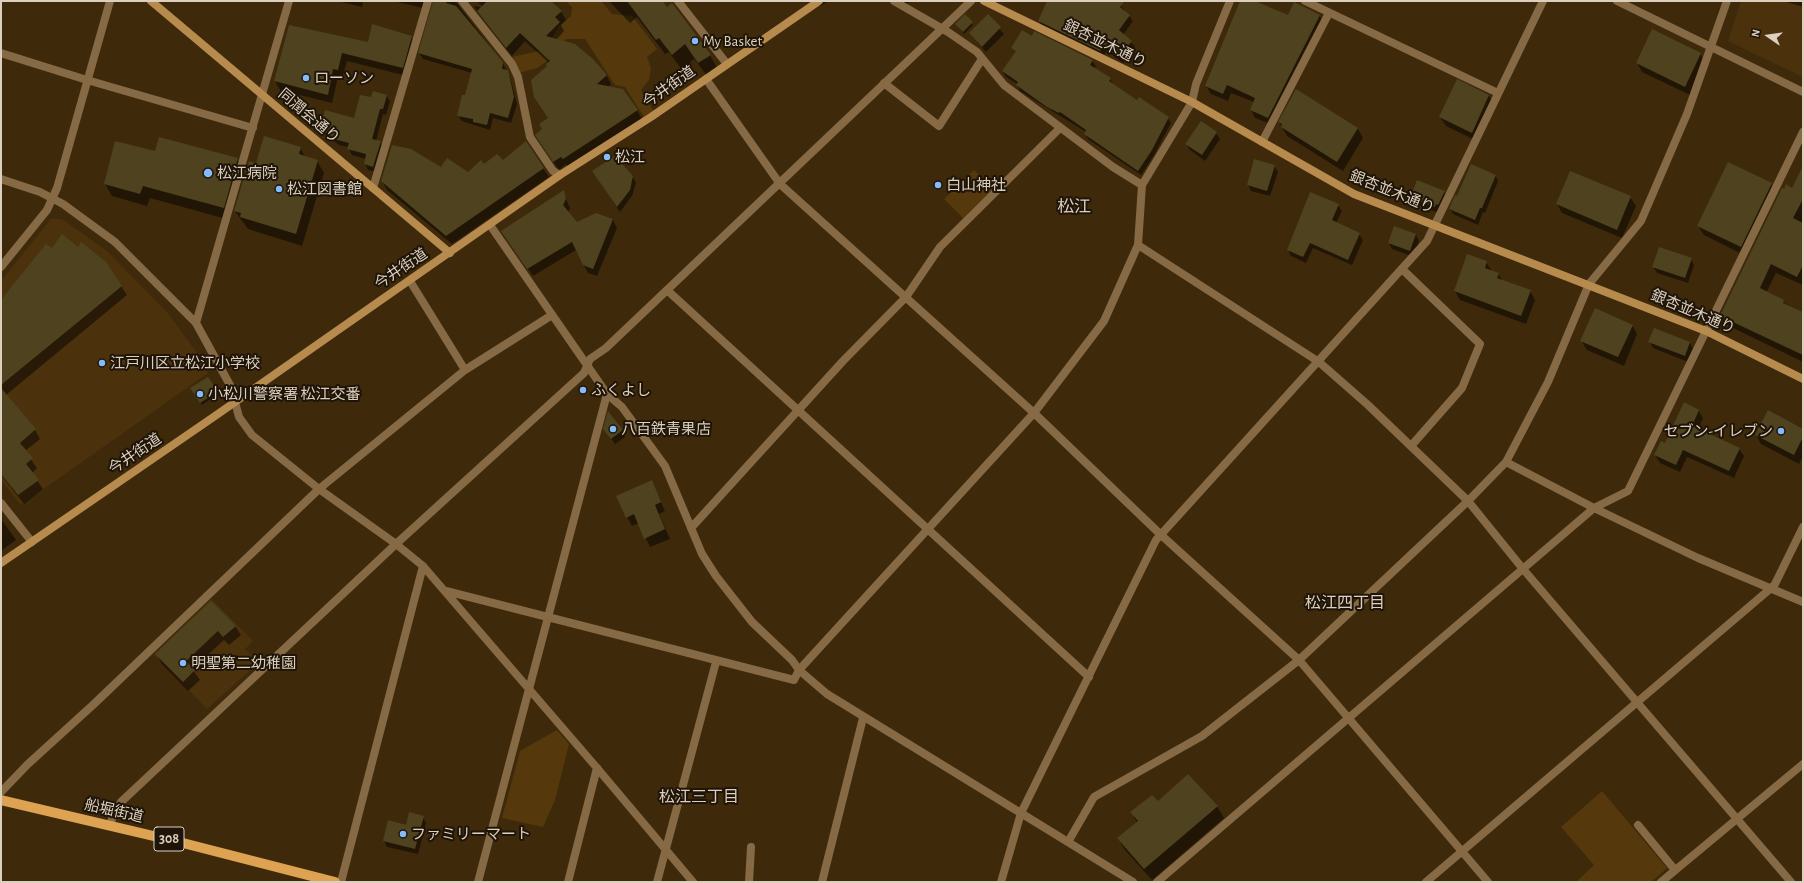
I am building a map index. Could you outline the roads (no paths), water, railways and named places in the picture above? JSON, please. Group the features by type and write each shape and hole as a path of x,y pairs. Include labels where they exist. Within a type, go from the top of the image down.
{"main road":[{"name":"船堀街道","path":"1,800 109,825 335,882"}],"street":[{"path":"1,267 47,210 52,198 110,1"},
{"name":"同潤会通り","path":"151,1 450,253"},
{"path":"196,323 263,96 289,1"},
{"path":"373,188 428,1"},
{"path":"462,1 512,64 518,77 530,137 553,171 560,175"},
{"path":"678,1 727,64"},
{"name":"今井街道","path":"1,563 410,281 560,175 608,145 819,1"},
{"path":"894,1 948,32 977,52 1004,85 1113,167 1142,186"},
{"path":"109,825 121,802 396,544 584,373 590,359 606,348 971,1"},
{"name":"銀杏並木通り","path":"984,1 1192,102 1345,189 1706,331 1803,379"},
{"path":"446,591 716,662 794,680 799,670 930,529 1034,413 1104,321 1138,245 1142,186 1192,102 1196,84 1230,1"},
{"path":"1305,1 1498,93"},
{"path":"1002,882 1020,813 1160,534 1319,362 1427,241 1543,1"},
{"path":"1617,1 1803,92"},
{"path":"1068,842 1094,797 1202,736 1299,660 1468,502 1506,462 1548,382 1589,284 1641,221 1687,114 1712,48 1727,1"},
{"path":"1262,142 1329,13"},
{"path":"1,54 253,128"},
{"path":"884,83 939,126 982,59"},
{"path":"706,79 780,184 1034,413 1160,534 1299,660 1488,882"},
{"path":"691,528 843,361 906,297 940,247 1060,128"},
{"path":"1157,882 1594,508 1628,491 1803,132"},
{"path":"1,179 52,198 115,242 196,323 231,387 239,417 252,435 320,489 396,544 423,566 446,591 693,882"},
{"path":"490,225 608,394 622,407 665,466 702,554 725,588 752,622 792,660 799,670 826,694 1133,882"},
{"path":"1138,245 1319,362 1411,446 1468,502 1523,569 1738,818 1791,882"},
{"path":"1402,269 1480,344 1462,388 1411,446"},
{"path":"410,281 465,370"},
{"path":"667,290 930,529 1089,677"},
{"path":"1,792 28,764 94,704 320,489 465,370 552,315"},
{"path":"478,882 608,394"},
{"path":"1506,462 1594,508 1698,558 1803,602"},
{"path":"1,503 32,542"},
{"path":"1426,882 1770,589 1775,584 1803,527"},
{"path":"341,882 423,566"},
{"path":"657,882 716,662"},
{"path":"822,882 863,718"},
{"path":"1661,882 1803,764"},
{"path":"568,882 597,768"},
{"path":"1638,825 1675,870"},
{"path":"749,882 751,847"}],"place":[{"name":"My Basket","path":"695,41"},
{"name":"ローソン","path":"306,78"},
{"name":"松江","path":"607,157"},
{"name":"松江病院","path":"208,173"},
{"name":"白山神社","path":"938,185"},
{"name":"松江図書館","path":"279,189"},
{"name":"江戸川区立松江小学校","path":"102,363"},
{"name":"ふくよし","path":"583,390"},
{"name":"小松川警察署 松江交番","path":"200,394"},
{"name":"八百鉄青果店","path":"613,429"},
{"name":"セブン-イレブン","path":"1781,431"},
{"name":"明聖第二幼稚園","path":"183,663"},
{"name":"ファミリーマート","path":"403,834"}],"district":[{"name":"松江","path":"1074,207"},
{"name":"松江四丁目","path":"1345,603"},
{"name":"松江三丁目","path":"699,797"}]}
